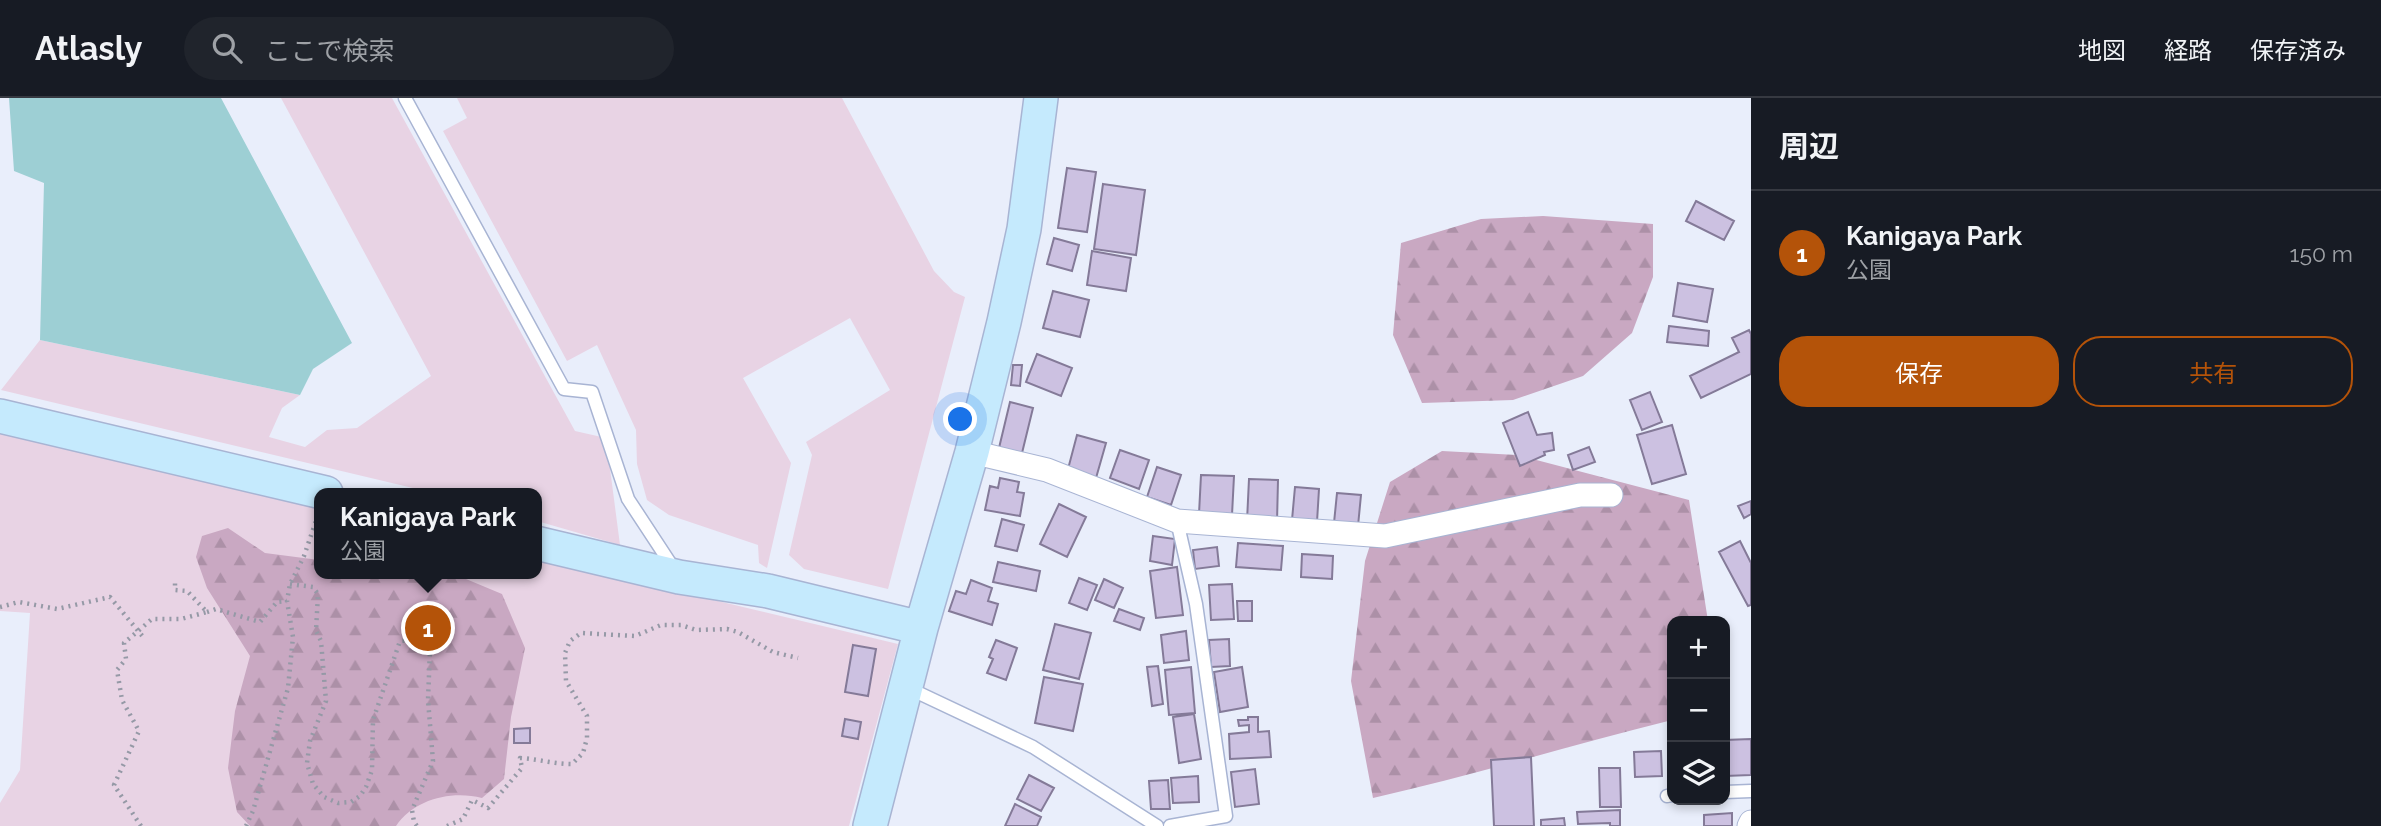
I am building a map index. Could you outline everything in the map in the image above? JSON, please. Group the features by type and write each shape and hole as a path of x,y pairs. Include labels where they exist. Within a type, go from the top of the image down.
{"street":[{"path":"870,826 921,628 972,452 1024,229 1041,98"},
{"path":"0,416 314,490"},
{"path":"972,452 1047,470 1177,522 1385,536 1580,495 1611,495"},
{"path":"542,544 679,577 768,591 921,628"}],"lane":[{"path":"405,98 564,389 592,392 628,499 679,577"},
{"path":"1170,826 1226,816 1196,604 1177,522"},
{"path":"906,686 1033,747 1157,826"},
{"path":"1730,792 1751,791"}],"path":[{"path":"246,826 253,811 288,688 293,637 287,601 290,584 304,556 314,525"},
{"path":"175,582 175,590 187,591 207,612"},
{"path":"290,584 313,587 318,594 316,631 321,641 326,701 310,741 307,763 313,784 324,797 338,803 351,803 366,787 372,771 373,720 400,641 415,640 424,643 430,650 428,699 433,761 412,810 414,822 418,826"},
{"path":"0,607 19,602 57,609 110,597 144,638"},
{"path":"141,826 114,785 139,731 122,700 117,670 126,659 124,643 152,619 181,618 216,609 260,622 277,602 287,601"},
{"path":"447,826 463,819 472,800 488,808 522,768 520,758 540,759 551,764 572,764 583,752 587,738 587,716 566,681 565,653 570,642 581,633 635,636 661,625 681,625 696,630 727,629 738,632 773,652 798,658"}],"shaded area":[{"path":"9,98 221,98 352,343 313,369 300,395 40,340 44,183 14,171"},
{"path":"281,98 392,98 575,431 606,438 620,545 542,522 542,488 413,488 1,390 40,340 300,395 282,408 269,437 305,447 327,430 357,428 431,376"},
{"path":"457,98 842,98 934,271 954,292 965,297 888,589 804,569 789,555 812,455 806,442 890,390 850,318 743,378 791,463 767,568 759,563 758,545 669,515 647,500 637,464 636,430 597,345 567,361 443,131 467,118"},
{"path":"0,433 314,506 314,579 542,579 542,559 898,644 849,826 0,826 0,803 20,770 30,613 0,611"}],"green space":[{"path":"1543,216 1653,224 1653,277 1632,333 1583,376 1513,400 1422,403 1393,335 1401,243 1481,219"},
{"path":"1442,451 1517,455 1689,500 1707,616 1667,616 1667,721 1373,798 1351,681 1365,561 1390,482"},
{"path":"228,528 265,553 314,559 314,579 466,579 502,594 525,648 511,717 504,779 482,798 446,796 423,803 396,826 250,826 237,812 228,768 235,711 250,656 207,588 196,557 202,536"}],"building":[{"path":"1067,168 1096,172 1087,232 1058,228"},
{"path":"1103,184 1145,190 1136,255 1094,249"},
{"path":"1696,201 1734,221 1724,240 1686,221"},
{"path":"1054,238 1079,245 1072,271 1047,264"},
{"path":"1092,251 1131,258 1126,291 1087,285"},
{"path":"1678,283 1713,289 1707,322 1673,316"},
{"path":"1053,291 1089,300 1080,337 1043,328"},
{"path":"1669,326 1709,331 1708,346 1667,342"},
{"path":"1749,330 1751,374 1701,398 1690,376 1739,352 1732,338"},
{"path":"1037,354 1072,368 1061,396 1026,382"},
{"path":"1013,365 1022,365 1020,386 1011,385"},
{"path":"1650,392 1662,422 1642,430 1630,400"},
{"path":"1010,402 1033,408 1022,453 999,448"},
{"path":"1528,412 1537,435 1552,433 1554,450 1544,452 1545,455 1520,466 1503,423"},
{"path":"1672,425 1686,474 1652,484 1637,435"},
{"path":"1077,435 1106,443 1096,478 1068,469"},
{"path":"1589,447 1595,462 1573,470 1568,455"},
{"path":"1120,450 1149,460 1139,489 1110,478"},
{"path":"1157,467 1181,475 1171,505 1147,497"},
{"path":"1201,475 1234,476 1232,515 1199,514"},
{"path":"1000,478 1019,482 1017,492 1024,493 1020,516 985,510 990,486 998,488"},
{"path":"1249,479 1278,480 1277,522 1247,521"},
{"path":"1295,487 1319,489 1317,522 1292,520"},
{"path":"1337,493 1361,495 1358,526 1334,523"},
{"path":"1751,501 1751,514 1744,518 1738,506"},
{"path":"1059,504 1086,517 1067,557 1040,544"},
{"path":"1002,519 1024,525 1017,551 995,546"},
{"path":"1153,536 1175,539 1172,565 1150,561"},
{"path":"1740,541 1751,563 1751,605 1748,606 1719,552"},
{"path":"1238,543 1283,546 1281,570 1236,567"},
{"path":"1217,547 1219,566 1195,569 1193,550"},
{"path":"1302,554 1333,556 1332,579 1301,577"},
{"path":"998,562 1040,571 1036,591 993,582"},
{"path":"1177,567 1183,615 1156,618 1150,571"},
{"path":"1079,578 1097,585 1087,610 1069,603"},
{"path":"1104,579 1123,588 1114,608 1095,600"},
{"path":"971,580 992,588 988,601 998,604 992,625 949,611 956,591 966,594"},
{"path":"1232,584 1234,619 1211,620 1209,585"},
{"path":"1237,601 1252,601 1252,621 1238,621"},
{"path":"1119,609 1144,618 1140,630 1114,621"},
{"path":"1055,624 1091,633 1079,679 1043,670"},
{"path":"1186,631 1189,660 1164,663 1161,635"},
{"path":"1229,639 1230,666 1211,667 1209,640"},
{"path":"996,640 1017,648 1006,680 987,673 993,659 989,657"},
{"path":"853,645 876,649 868,696 845,692"},
{"path":"1158,666 1163,704 1152,706 1147,667"},
{"path":"1191,667 1195,713 1169,715 1165,670"},
{"path":"1242,667 1248,707 1220,712 1214,672"},
{"path":"1044,677 1083,684 1073,731 1035,723"},
{"path":"1194,714 1201,759 1179,763 1173,717"},
{"path":"1248,717 1258,717 1258,732 1269,731 1271,757 1230,759 1229,734 1249,732 1249,725 1239,726 1238,720 1248,720"},
{"path":"845,719 861,722 858,739 842,736"},
{"path":"530,728 530,743 514,743 514,729"},
{"path":"1751,739 1751,775 1730,776 1730,740"},
{"path":"1661,751 1662,776 1635,777 1634,752"},
{"path":"1531,757 1534,826 1494,826 1491,760"},
{"path":"1599,768 1620,768 1621,807 1600,807"},
{"path":"1255,769 1259,804 1235,807 1231,772"},
{"path":"1029,775 1054,788 1041,811 1017,799"},
{"path":"1198,776 1199,802 1173,803 1171,778"},
{"path":"1168,780 1170,809 1151,809 1149,781"},
{"path":"1015,804 1041,817 1037,826 1005,826"},
{"path":"1620,810 1620,826 1610,826 1610,823 1578,824 1577,812"},
{"path":"1732,813 1732,826 1704,826 1704,815"},
{"path":"1564,818 1565,826 1541,826 1541,820"}],"place":[{"name":"Kanigaya Park","path":"428,628"}]}
